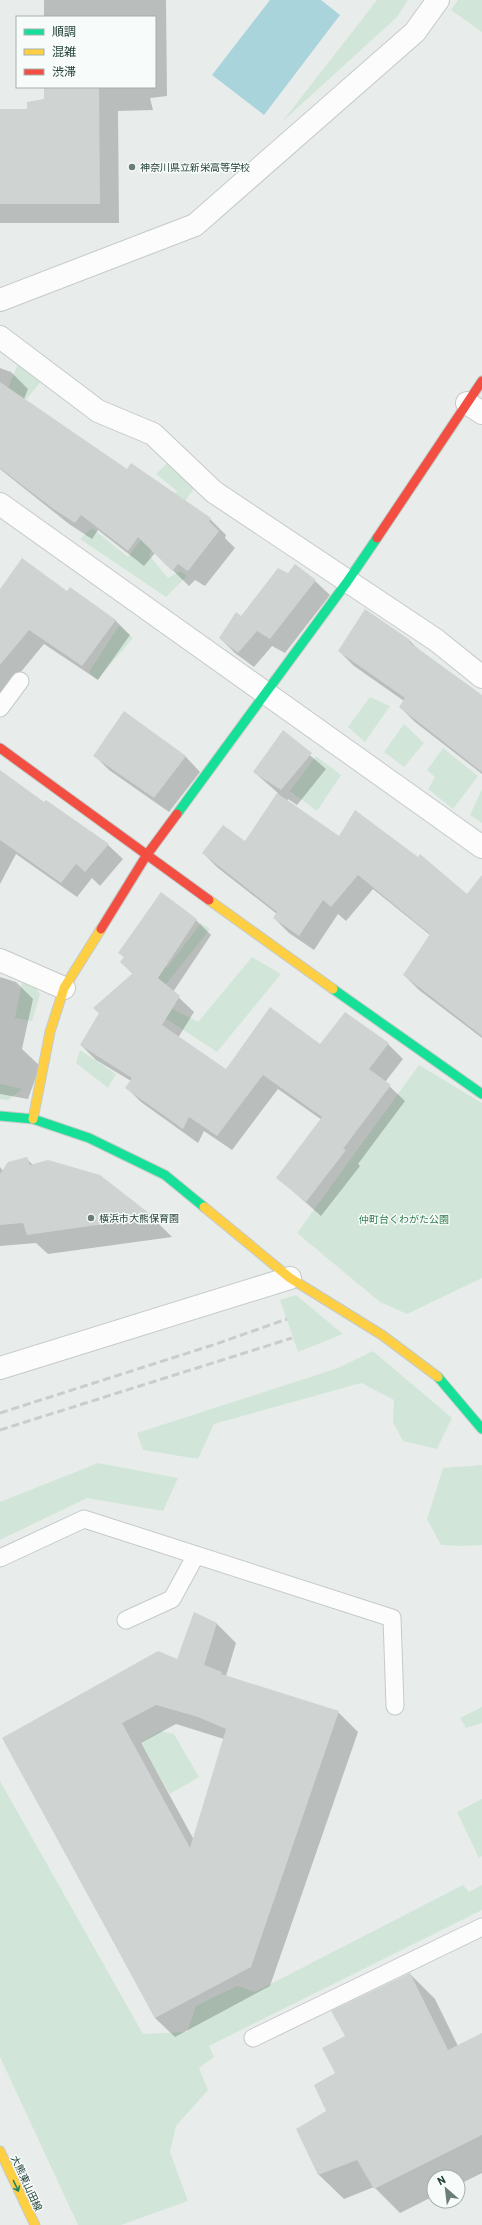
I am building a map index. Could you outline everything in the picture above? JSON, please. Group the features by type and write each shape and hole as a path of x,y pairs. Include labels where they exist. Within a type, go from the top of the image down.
{"street":[{"path":"0,300 195,225 414,32 438,0"},
{"path":"0,338 98,411 153,434 214,492 436,640 482,677"},
{"path":"33,1120 50,1032 64,988 146,856 267,694 475,408 482,381"},
{"path":"0,504 482,847"},
{"path":"0,748 146,856 482,1094"},
{"path":"0,960 64,988"},
{"path":"0,1116 33,1120 89,1138 165,1175 290,1278 382,1335 435,1374 482,1429"},
{"path":"0,1368 290,1278"},
{"name":"大熊東山田線","path":"0,2151 34,2225"}],"lane":[{"path":"0,708 20,681"},
{"path":"0,1558 84,1519 392,1618 395,1706"},
{"path":"126,1620 172,1599 196,1555"},
{"path":"253,2038 482,1927"}],"green space":[{"path":"377,0 408,0 397,17 282,122"},
{"path":"458,0 482,0 482,32 451,10"},
{"path":"18,363 42,380 0,432 0,409"},
{"path":"167,463 194,488 149,555 168,578 180,571 187,576 166,597 80,539 92,528 128,557 177,491 156,474"},
{"path":"119,626 133,638 97,680 89,672"},
{"path":"370,697 390,706 365,742 348,727"},
{"path":"404,724 424,743 404,767 384,752"},
{"path":"443,748 478,776 453,809 428,789 435,777 427,770"},
{"path":"316,756 341,775 317,811 290,791"},
{"path":"482,789 482,823 470,815"},
{"path":"201,923 210,929 154,999 198,1022 252,957 281,974 217,1052 133,997 162,963 167,968"},
{"path":"22,982 33,985 40,994 32,1021 15,1018"},
{"path":"80,1050 116,1074 108,1088 76,1063"},
{"name":"仲町台くわがた公園","path":"419,1065 482,1103 482,1278 407,1314 380,1302 297,1233"},
{"path":"0,1084 22,1089 8,1100 0,1099"},
{"path":"296,1295 343,1334 298,1352 280,1300"},
{"path":"373,1351 452,1418 437,1449 403,1441 393,1422 394,1400 361,1383 214,1424 198,1459 143,1450 137,1433 338,1368"},
{"path":"98,1463 178,1478 163,1511 87,1498 0,1540 0,1502"},
{"path":"482,1465 482,1545 441,1545 427,1519 443,1468"},
{"path":"482,1707 482,1723 466,1728 460,1718"},
{"path":"160,1731 174,1734 199,1777 170,1794 140,1743"},
{"path":"0,1781 143,2034 187,2032 196,2006 237,1986 255,1992 463,1885 469,1892 482,1885 482,1910 209,2046 214,2057 199,2068 208,2090 176,2126 170,2152 188,2201 121,2225 78,2225 0,2057"},
{"path":"482,1799 482,1856 479,1858 457,1812"}],"water":[{"path":"270,0 321,0 340,15 264,115 212,75"}],"building":[{"path":"44,88 99,88 100,204 0,204 0,109 27,109 27,102 44,99"},
{"path":"0,382 127,469 131,463 211,518 209,521 219,531 188,571 178,564 172,571 138,537 128,551 81,515 75,523 52,508 0,468"},
{"path":"22,558 67,591 70,587 116,620 82,666 29,630 0,665 0,589"},
{"path":"295,564 316,580 270,639 257,631 238,653 219,638 236,612 241,616 278,568 288,573"},
{"path":"365,609 410,640 409,642 482,695 482,772 399,707 405,698 338,651"},
{"path":"124,711 186,756 154,798 93,756"},
{"path":"283,730 312,753 281,790 253,772"},
{"path":"0,770 44,802 46,800 109,844 85,872 76,864 61,883 0,840"},
{"path":"277,793 339,836 355,810 418,857 420,854 467,894 482,875 482,1036 403,975 430,934 358,875 331,907 323,900 299,936 273,918 277,912 202,853 223,825 245,841"},
{"path":"161,892 197,919 158,978 180,996 162,1025 226,1069 270,1007 320,1044 345,1012 389,1043 369,1069 391,1085 343,1149 346,1150 306,1202 276,1178 322,1117 263,1075 217,1136 189,1117 183,1129 125,1088 132,1078 80,1045 99,1013 93,1008 133,973 120,962 124,957 118,953"},
{"path":"27,1157 30,1165 48,1160 100,1175 154,1217 27,1235 23,1223 0,1225 0,1174 8,1162"},
{"path":"194,1612 217,1623 204,1665 222,1672 221,1674 339,1711 251,1967 155,2018 2,1738 158,1651 177,1659","holes":["156,1705 198,1717 226,1729 190,1848 122,1723"]},
{"path":"410,1973 448,2050 482,2033 482,2135 374,2189 357,2160 318,2175 296,2129 326,2111 314,2085 335,2073 322,2048 345,2036 331,2011"}],"railway":[{"path":"0,1413 216,1344 287,1319"},
{"path":"0,1430 292,1338"}],"traffic: fast":[{"path":"177,814 347,582 377,538"},
{"path":"333,989 482,1094"},
{"path":"0,1116 33,1119 89,1138 165,1175 204,1207"},
{"path":"438,1377 482,1429"}],"traffic: slow":[{"path":"209,900 333,989"},
{"path":"33,1119 50,1032 64,988 101,929"},
{"path":"204,1207 290,1278 382,1335 438,1377"},
{"path":"0,2151 35,2225"}],"traffic: jam":[{"path":"377,538 482,381"},
{"path":"0,748 209,900"},
{"path":"101,929 146,856 177,814"}],"place":[{"name":"神奈川県立新栄高等学校","path":"132,167"},
{"name":"横浜市大熊保育園","path":"91,1218"}]}
